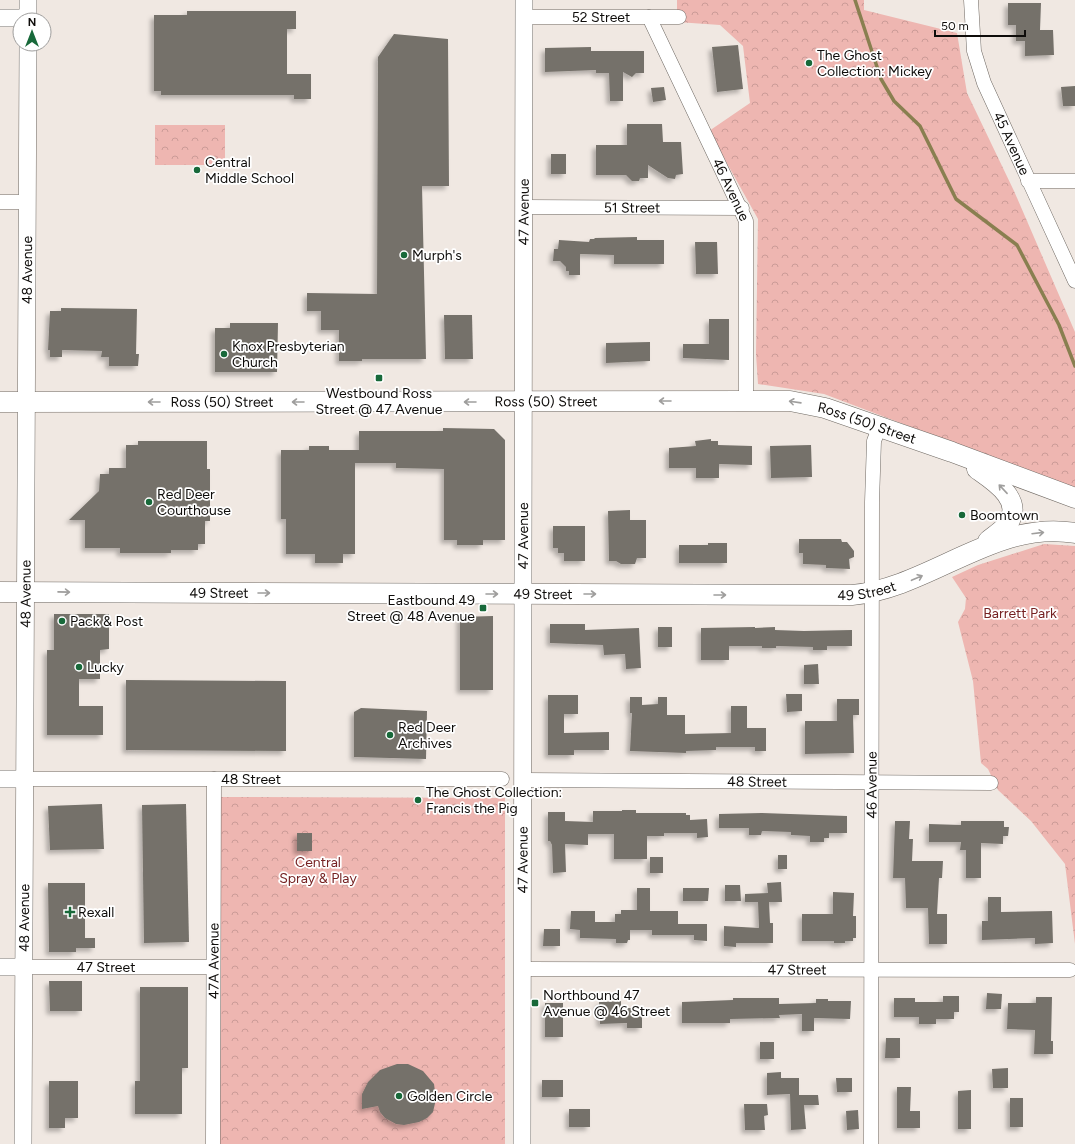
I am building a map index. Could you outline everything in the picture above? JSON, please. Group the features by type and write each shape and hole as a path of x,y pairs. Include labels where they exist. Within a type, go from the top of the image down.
{"main road":[{"name":"Ross (50) Street","path":"0,402 790,401 809,404 952,452 1075,498"},
{"path":"952,452 1006,491 1011,503 1012,514 1007,525 975,551"},
{"name":"49 Street","path":"0,592 834,595 872,592 904,583 975,551 1019,535 1047,532 1075,533"}],"street":[{"path":"28,0 28,12"},
{"name":"45 Avenue","path":"972,0 973,38 978,65 990,97 1075,281"},
{"name":"52 Street","path":"524,8 649,17 679,17"},
{"name":"47 Avenue","path":"522,1144 524,969 524,8"},
{"name":"46 Avenue","path":"649,17 742,208 747,229 746,401"},
{"path":"0,18 12,18"},
{"name":"48 Avenue","path":"23,1144 25,402 28,52"},
{"path":"1028,181 1075,181"},
{"path":"0,202 26,202"},
{"name":"51 Street","path":"523,207 742,208"},
{"name":"46 Avenue","path":"871,1144 873,450 874,441 879,428"},
{"name":"48 Street","path":"0,779 502,779"},
{"name":"47A Avenue","path":"213,1144 214,779"},
{"name":"48 Street","path":"524,780 991,783"},
{"name":"47 Street","path":"0,967 213,967"},
{"name":"47 Street","path":"524,969 1070,970"}],"green space":[{"path":"677,0 864,0 864,10 957,33 967,93 1014,191 1075,332 1075,489 824,394 758,384 756,354 758,219 709,131 750,103 743,46 720,25 677,22"},
{"path":"155,125 225,125 225,165 155,165"},
{"name":"Barrett Park","path":"1044,544 1075,546 1075,944 1065,864 1031,821 998,790 988,769 981,763 973,681 958,622 965,609 966,598 952,577 978,565"},
{"name":"Central Spray & Play","path":"221,797 505,798 505,1144 219,1144"}],"building":[{"path":"1008,3 1041,3 1040,30 1053,30 1054,55 1025,56 1025,41 1016,41 1016,25 1008,25"},
{"path":"187,11 296,11 296,29 287,29 287,74 311,74 311,99 294,99 294,95 161,95 161,91 154,91 154,15 187,15"},
{"path":"394,34 448,39 449,186 422,186 426,359 362,359 362,361 339,361 339,330 321,330 321,311 307,311 307,293 377,294 378,57"},
{"path":"738,45 743,89 717,92 712,47"},
{"path":"591,47 591,51 644,51 644,73 636,73 632,77 623,72 623,101 610,101 609,73 596,73 596,70 545,72 545,48"},
{"path":"1075,86 1075,106 1063,106 1061,87"},
{"path":"664,87 666,100 653,102 651,88"},
{"path":"627,124 662,124 663,142 681,142 683,174 676,175 675,179 668,178 648,165 648,178 640,178 639,181 632,181 626,175 596,175 596,145 627,145"},
{"path":"551,154 566,154 566,174 551,174"},
{"path":"637,237 637,240 664,240 664,264 614,264 614,255 580,254 580,275 569,275 569,271 566,271 566,267 560,261 553,261 554,249 558,249 559,240 589,242 590,239 595,238"},
{"path":"695,242 717,242 718,274 696,274"},
{"path":"61,308 137,309 136,354 139,354 138,366 109,366 109,357 101,357 102,351 62,350 62,357 50,357 50,350 48,350 50,311 61,311"},
{"path":"444,315 472,315 473,359 445,359"},
{"path":"709,319 729,319 729,360 683,358 683,344 709,344"},
{"path":"230,323 278,323 277,372 215,372 215,328 230,328"},
{"path":"650,342 650,361 606,363 606,343"},
{"path":"443,428 494,429 505,440 505,540 483,540 483,545 457,545 457,540 444,540 444,469 396,468 396,463 355,463 355,554 343,554 343,563 315,563 315,554 286,554 286,519 281,519 281,450 309,450 309,446 329,446 329,450 359,450 359,431 443,431"},
{"path":"711,439 711,441 718,441 718,445 752,446 752,465 719,464 719,478 696,478 696,468 669,468 669,448 696,446 695,441"},
{"name":"Red Deer Courthouse","path":"138,441 207,441 207,469 210,469 210,521 205,521 205,544 198,544 198,550 171,550 171,553 120,553 120,548 85,548 85,520 69,520 99,491 100,474 109,474 109,468 126,468 126,445 138,445"},
{"path":"811,445 812,477 771,478 770,446"},
{"path":"630,510 630,520 646,520 646,558 637,558 635,564 621,564 616,561 609,561 608,511"},
{"path":"553,526 585,526 585,561 564,561 564,553 558,553 558,548 553,548"},
{"path":"799,539 841,539 842,542 847,542 854,551 854,557 849,559 850,569 826,568 826,565 803,564 803,553 799,553"},
{"path":"708,543 727,543 727,563 679,563 679,545 708,545"},
{"path":"54,614 109,614 109,649 100,650 100,679 79,679 79,706 103,706 103,735 47,735 47,650 54,650"},
{"path":"493,616 493,690 460,690 460,617"},
{"path":"550,624 585,624 585,630 639,628 641,668 626,669 625,654 604,655 603,645 550,643"},
{"path":"658,627 672,627 672,647 658,647"},
{"path":"775,627 775,630 804,631 852,630 852,646 827,646 827,650 813,650 813,647 776,646 776,648 762,648 762,646 729,646 729,660 701,660 701,628"},
{"path":"818,664 819,684 804,684 804,665"},
{"path":"126,680 286,681 286,751 126,750"},
{"path":"786,694 802,694 802,711 787,712"},
{"path":"548,695 578,695 578,714 564,714 564,733 609,732 609,750 574,750 574,755 548,755"},
{"path":"630,697 642,697 642,705 658,704 658,697 667,697 667,715 685,715 685,734 731,733 731,706 747,706 747,728 766,728 766,751 755,751 755,747 716,747 716,750 686,751 686,753 630,751 632,713 630,713"},
{"path":"837,699 859,699 859,715 853,715 854,753 805,754 805,721 837,721"},
{"name":"Red Deer Archives","path":"361,708 427,711 426,759 354,757 354,712"},
{"path":"102,804 104,849 50,850 48,806"},
{"path":"186,804 189,942 144,943 142,805"},
{"path":"636,810 636,813 686,813 686,815 690,815 690,820 707,819 708,837 697,838 697,833 664,833 664,836 647,836 647,859 614,859 614,834 588,834 588,845 565,844 566,872 553,873 552,845 550,841 548,841 548,812 565,812 565,821 593,822 593,811"},
{"path":"762,813 847,816 847,833 829,833 829,838 824,838 824,842 810,842 810,836 791,835 791,832 762,831 761,835 749,835 749,828 719,828 719,814"},
{"path":"895,821 910,821 909,839 913,839 912,861 943,861 942,878 939,878 937,914 947,914 947,944 929,944 928,908 906,908 905,878 893,878"},
{"path":"961,821 1004,821 1004,827 1009,827 1008,836 1003,836 1003,844 981,843 981,878 966,878 966,850 960,850 961,842 929,842 929,824 961,825"},
{"path":"297,833 312,833 312,851 297,851"},
{"path":"778,855 787,855 787,869 778,869"},
{"path":"650,857 663,857 663,873 650,873"},
{"path":"781,882 782,902 769,902 770,923 773,923 773,943 736,943 736,947 724,946 724,926 759,928 758,902 745,902 745,894 768,893 767,883"},
{"path":"48,883 85,883 85,938 95,938 95,948 76,948 76,952 49,952"},
{"path":"725,885 740,885 741,901 725,901"},
{"path":"637,888 650,888 650,911 678,911 678,924 707,924 707,941 694,940 694,935 652,935 652,930 630,930 630,940 628,940 627,943 616,943 616,939 580,938 580,930 570,929 571,911 595,911 595,922 615,922 615,914 621,914 621,910 637,910"},
{"path":"683,888 709,888 708,901 683,901"},
{"path":"833,892 854,893 853,916 856,916 856,938 853,938 853,941 845,941 845,943 834,943 834,941 802,941 802,914 833,914"},
{"path":"988,897 1001,897 1001,912 1052,911 1053,943 1035,944 1035,938 982,940 982,921 988,921"},
{"path":"544,929 560,929 560,946 543,946"},
{"path":"49,981 82,981 82,1011 50,1011"},
{"path":"140,987 188,987 188,1068 182,1068 182,1114 135,1114 135,1081 140,1081"},
{"path":"987,993 1002,994 1001,1009 986,1009"},
{"path":"943,996 959,996 959,1012 954,1012 954,1019 936,1019 936,1024 919,1024 919,1017 894,1017 894,998 915,998 915,1002 943,1002"},
{"path":"1036,997 1052,997 1051,1041 1053,1041 1053,1054 1034,1054 1035,1030 1007,1029 1008,1003 1036,1003"},
{"path":"733,998 779,998 779,1004 816,1003 816,999 828,999 828,1001 851,1001 850,1019 814,1018 814,1031 802,1031 802,1014 779,1015 780,1018 730,1019 730,1023 682,1023 682,1002 733,1000"},
{"path":"621,1001 621,1008 642,1008 642,1028 627,1028 627,1023 600,1024 599,1002"},
{"path":"545,1003 563,1003 563,1037 545,1037"},
{"path":"886,1038 900,1038 900,1058 885,1058"},
{"path":"760,1042 774,1042 774,1059 760,1059"},
{"name":"Golden Circle","path":"397,1064 408,1064 423,1071 434,1084 436,1099 433,1112 427,1118 419,1122 404,1125 396,1124 385,1118 380,1112 378,1106 362,1109 362,1094 368,1082 380,1070"},
{"path":"1008,1068 1008,1088 993,1088 992,1069"},
{"path":"781,1072 781,1078 799,1078 799,1095 818,1095 819,1105 804,1105 806,1129 791,1130 790,1094 767,1095 767,1073"},
{"path":"836,1078 852,1078 852,1092 837,1092"},
{"path":"542,1080 563,1080 563,1097 542,1097"},
{"path":"49,1081 78,1081 78,1118 65,1118 65,1128 49,1128"},
{"path":"897,1087 911,1087 910,1111 920,1111 920,1128 897,1128"},
{"path":"971,1090 971,1129 958,1129 958,1091"},
{"path":"1010,1098 1023,1098 1023,1127 1010,1127"},
{"path":"744,1104 767,1104 768,1115 764,1116 765,1130 745,1130"},
{"path":"569,1109 590,1109 590,1127 569,1127"},
{"path":"858,1110 859,1129 847,1130 846,1111"}],"waterway":[{"path":"855,0 881,79 894,101 920,126 956,199 1017,245 1059,325 1075,366"}],"place":[{"name":"The Ghost Collection: Mickey","path":"809,63"},
{"name":"Central Middle School","path":"197,170"},
{"name":"Murph's","path":"404,255"},
{"name":"Knox Presbyterian Church","path":"224,354"},
{"name":"Westbound Ross Street @ 47 Avenue","path":"379,378"},
{"name":"Red Deer Courthouse","path":"149,502"},
{"name":"Boomtown","path":"962,515"},
{"name":"Eastbound 49 Street @ 48 Avenue","path":"483,608"},
{"name":"Pack & Post","path":"62,621"},
{"name":"Lucky","path":"79,667"},
{"name":"Red Deer Archives","path":"390,735"},
{"name":"The Ghost Collection: Francis the Pig","path":"418,800"},
{"name":"Rexall","path":"70,912"},
{"name":"Northbound 47 Avenue @ 46 Street","path":"535,1003"},
{"name":"Golden Circle","path":"399,1096"}]}
